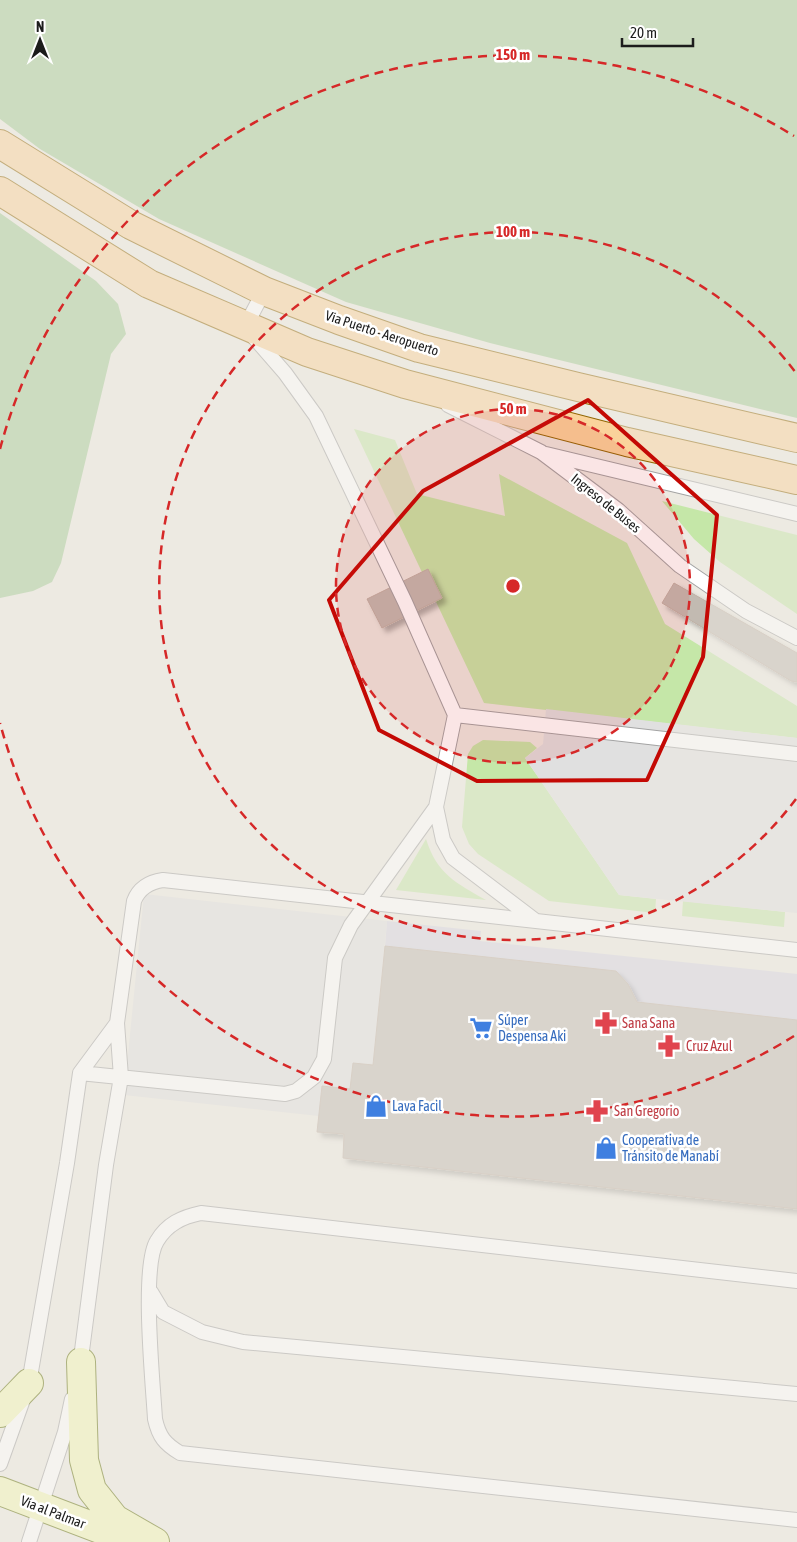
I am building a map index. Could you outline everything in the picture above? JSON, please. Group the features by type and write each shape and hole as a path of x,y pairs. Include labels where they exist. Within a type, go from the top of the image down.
{"main road":[{"name":"Via Puerto - Aeropuerto","path":"0,144 131,225 264,291 419,348 578,388 797,438"},
{"path":"0,191 149,284 245,327 307,352 405,384 627,442 797,480"},
{"path":"81,1362 84,1460 92,1490 115,1519 155,1542"},
{"path":"0,1413 29,1383"},
{"name":"Vía al Palmar","path":"0,1491 40,1508 134,1542"}],"lane":[{"path":"80,1073 285,1094 306,1084 314,1077 324,1059 335,958 345,935 436,807 455,715 405,602 316,416 285,373 245,327 264,291"},
{"name":"Ingreso de Buses","path":"405,384 541,452 618,510 680,566 746,611 797,638"},
{"path":"541,452 797,514"},
{"path":"455,715 797,754"},
{"path":"436,807 443,840 453,858 536,921"},
{"path":"29,1542 65,1432 81,1362 106,1165 120,1077 117,1023 134,901 141,888 163,880 797,950"},
{"path":"0,1464 29,1383 66,1173 80,1073 117,1023"},
{"path":"797,1280 200,1213 176,1221 165,1229 156,1242 150,1256 149,1289 155,1419 159,1435 168,1446 180,1453 797,1520"},
{"path":"149,1289 163,1312 202,1332 243,1342 797,1394"}],"highlighted area":[{"path":"588,400 717,515 703,657 647,780 477,781 379,730 329,600 423,491"}],"green space":[{"path":"0,0 797,0 797,418 490,343 346,302 159,219 40,149 0,119"},
{"path":"0,213 96,281 118,304 126,334 111,354 61,563 52,582 33,591 0,598"},
{"path":"354,429 395,440 417,494 505,516 499,474 627,543 665,624 797,706 797,738 484,703"},
{"path":"662,501 797,535 797,614 720,562 694,539"},
{"path":"483,740 530,742 537,748 525,758 619,895 656,899 655,913 549,901 478,854 469,844 462,827 468,754 473,746"},
{"path":"426,839 436,861 442,869 457,882 486,900 396,890"},
{"path":"683,901 785,912 784,927 682,916"}],"shaded area":[{"path":"546,709 797,738 797,913 619,895 525,758 543,744"},
{"path":"144,894 387,921 373,1065 353,1063 350,1089 322,1086 319,1116 124,1095"},
{"path":"387,921 481,931 480,941 797,974 797,1020 637,1002 628,984 616,971 385,946"}],"building":[{"path":"428,569 442,598 382,628 367,599"},
{"path":"674,583 797,653 797,682 791,681 662,603"},
{"path":"385,946 616,971 628,984 637,1002 797,1020 797,1209 343,1158 344,1134 317,1132 322,1086 350,1089 353,1063 373,1065"}],"place":[{"name":"Sana Sana","path":"606,1023"},
{"name":"Súper Despensa Aki","path":"481,1028"},
{"name":"Cruz Azul","path":"669,1046"},
{"name":"Lava Facil","path":"376,1106"},
{"name":"San Gregorio","path":"597,1111"},
{"name":"Cooperativa de Tránsito de Manabí","path":"606,1148"}]}
